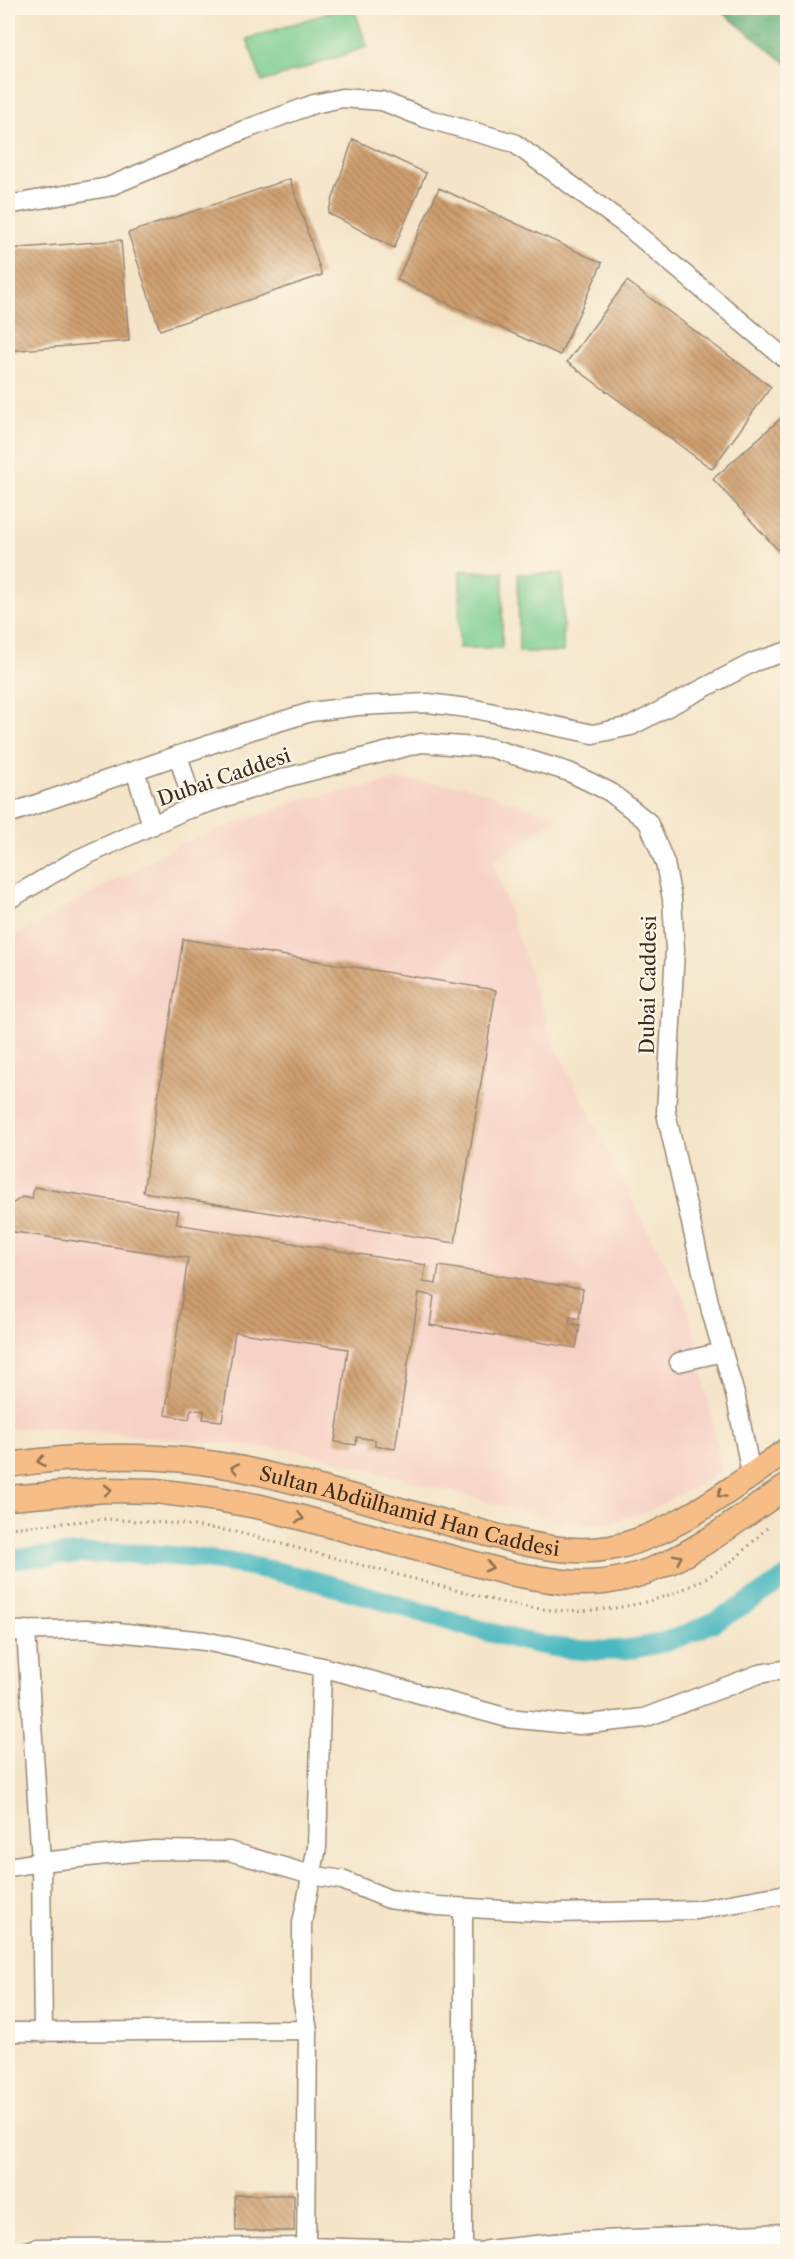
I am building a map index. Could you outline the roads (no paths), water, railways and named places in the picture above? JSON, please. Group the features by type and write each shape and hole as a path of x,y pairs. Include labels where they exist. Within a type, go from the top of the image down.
{"main road":[{"name":"Sultan Abdülhamid Han Caddesi","path":"8,1465 87,1457 156,1458 221,1465 510,1540 554,1548 585,1550 608,1549 658,1533 788,1450"},
{"name":"Sultan Abdülhamid Han Caddesi","path":"8,1498 106,1490 156,1491 218,1499 261,1507 509,1573 579,1583 613,1581 650,1571 680,1558 788,1486"}],"street":[{"path":"8,205 108,187 244,130 314,105 342,98 381,101 425,118 514,143 627,226 788,362"},
{"path":"8,814 311,712 357,706 428,703 475,709 593,734 631,726 754,662 788,651"},
{"name":"Dubai Caddesi","path":"8,900 76,860 194,808 288,777 422,743 491,748 569,772 610,792 648,822 665,863 672,899 675,950 666,1113 711,1311 736,1398 751,1474"},
{"path":"178,755 194,808"},
{"path":"135,770 152,826"},
{"path":"679,1362 723,1352"},
{"path":"43,2033 41,1862 17,1631 87,1629 205,1641 322,1667 508,1718 579,1725 644,1718 759,1674 788,1656"},
{"path":"306,2249 308,2030 302,1998 302,1923 317,1847 322,1667"},
{"path":"759,1674 788,1669"},
{"path":"8,1867 154,1850 229,1851 311,1875 342,1880 389,1899 437,1906 558,1913 696,1910 788,1894"},
{"path":"463,2250 464,1908"},
{"path":"8,2032 308,2030"},
{"path":"25,2252 37,2248 489,2251 574,2241 788,2233"}],"waterway":[{"path":"8,1560 120,1553 230,1563 323,1583 527,1642 574,1650 597,1651 647,1646 684,1635 738,1608 788,1576"}]}
